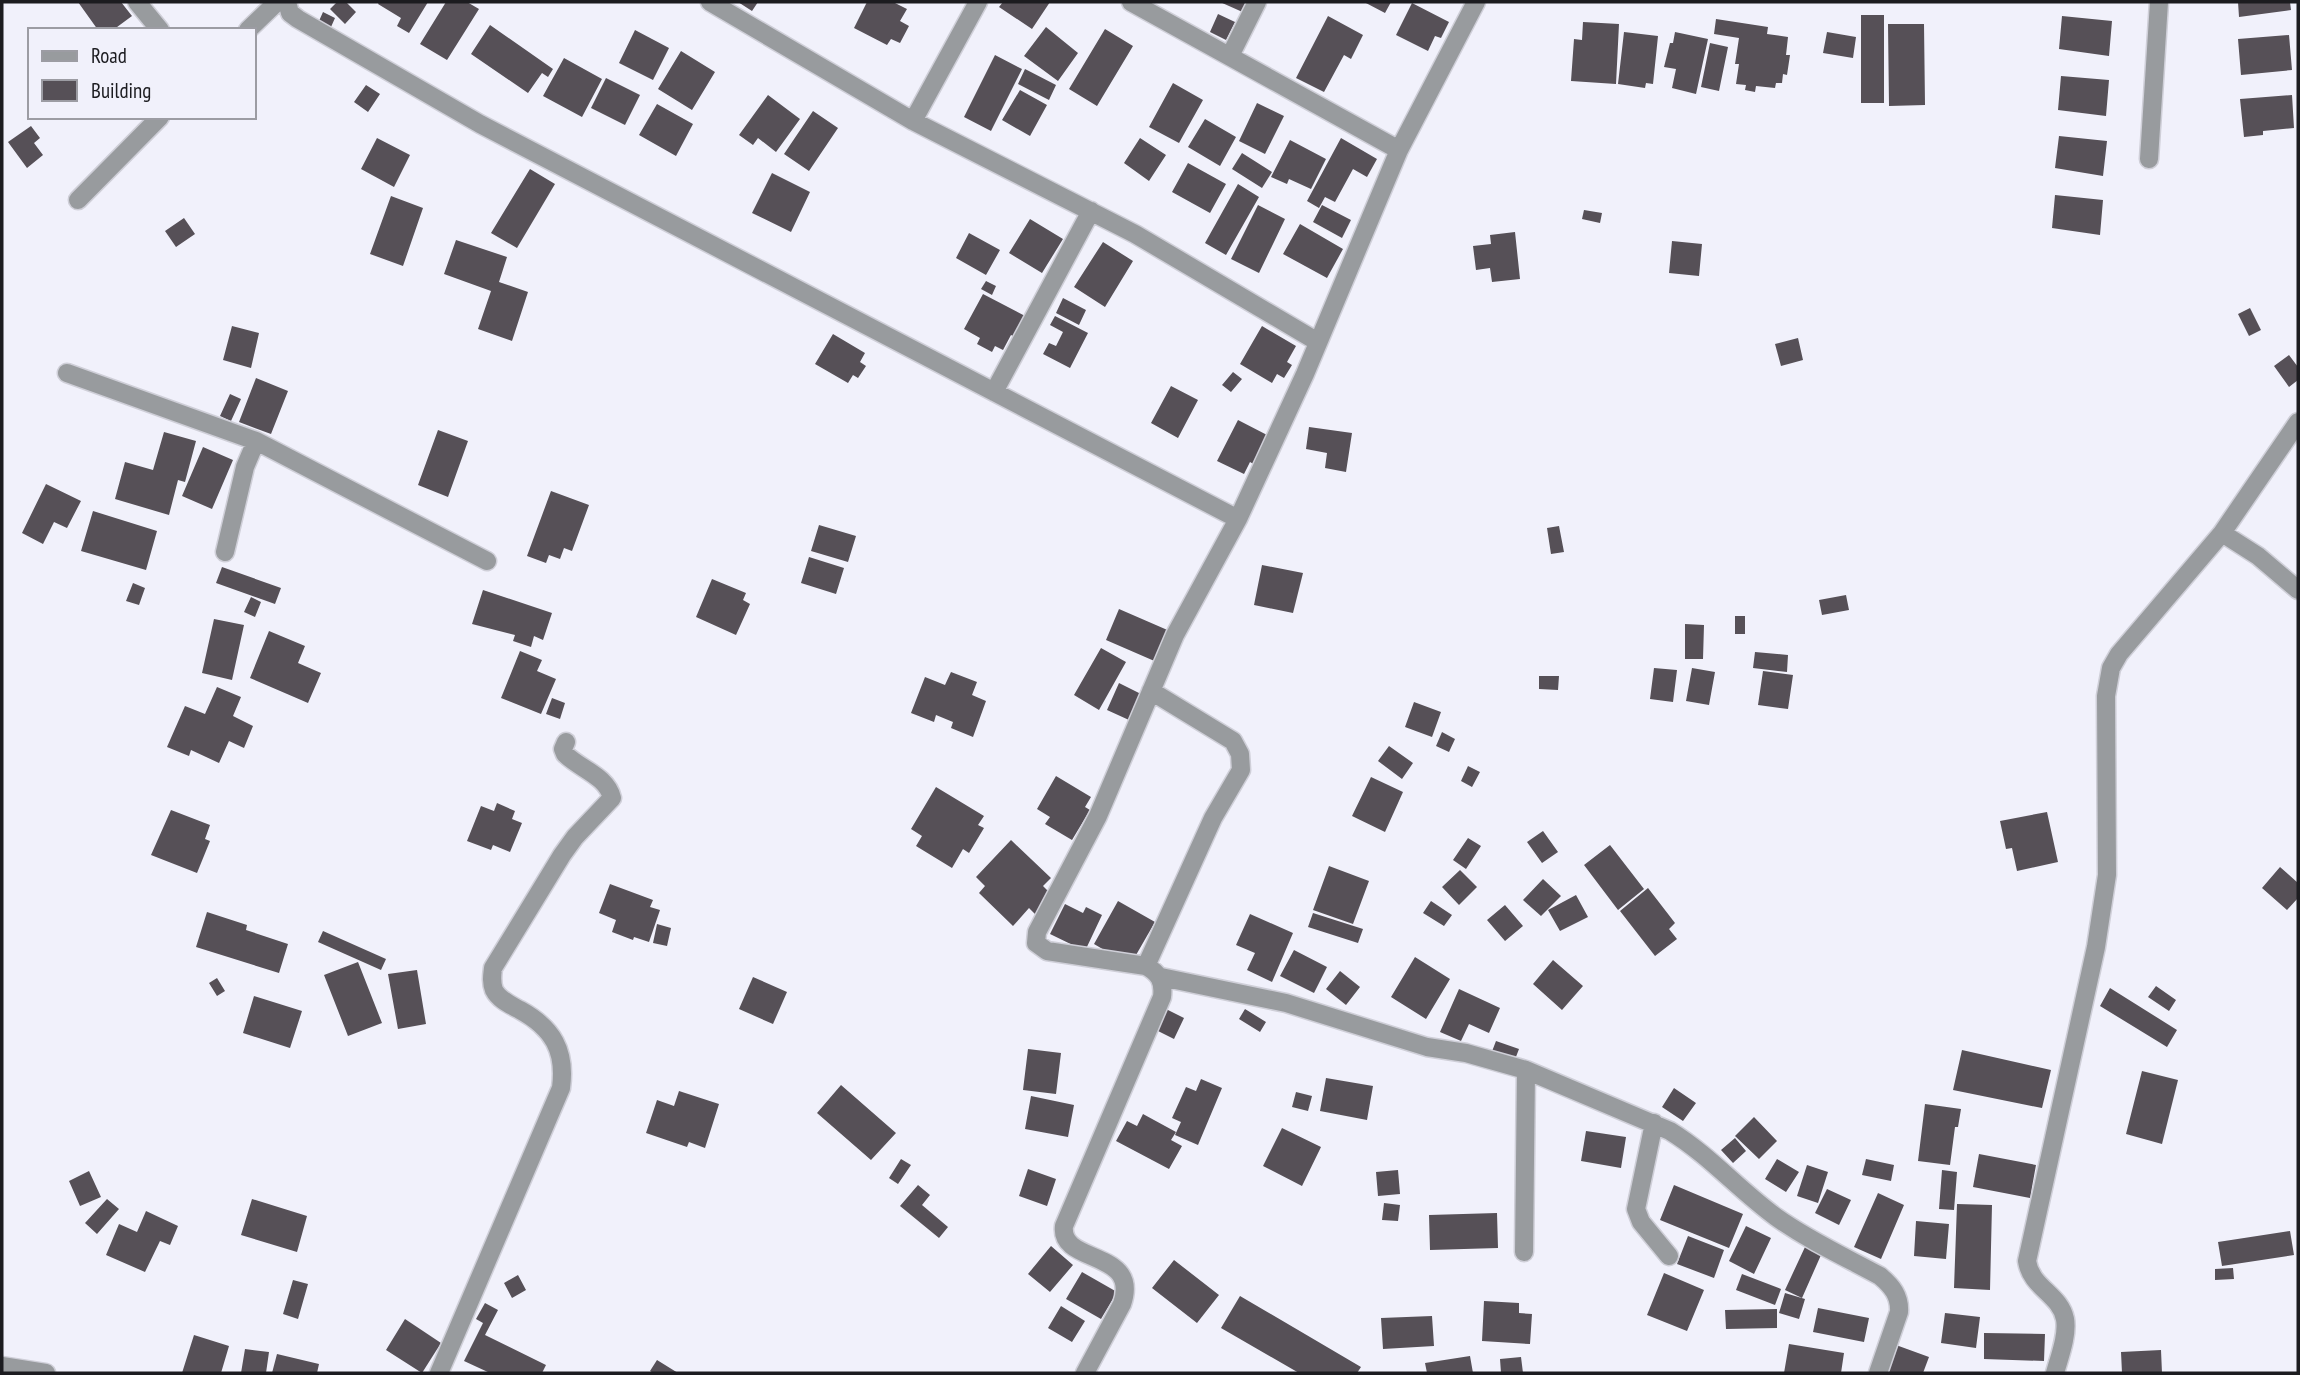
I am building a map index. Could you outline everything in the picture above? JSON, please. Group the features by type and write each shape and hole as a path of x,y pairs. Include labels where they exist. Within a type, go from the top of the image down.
{"street":[{"path":"137,2 158,28"},
{"path":"250,28 277,2"},
{"path":"287,2 290,13 298,19 480,124 1238,519"},
{"path":"710,2 913,121 1135,234 1318,342"},
{"path":"913,121 978,2"},
{"path":"1131,2 1399,150"},
{"path":"1230,56 1257,2"},
{"path":"1085,1373 1122,1304 1126,1282 1122,1273 1070,1243 1063,1231 1064,1226 1164,987 1161,977 1146,966 1047,951 1036,943 1036,937 1098,816 1175,635 1238,519 1318,342 1399,150 1476,2"},
{"path":"2149,159 2159,2"},
{"path":"78,200 158,119"},
{"path":"995,392 1091,211"},
{"path":"66,373 256,442 487,561"},
{"path":"2055,1373 2066,1321 2055,1301 2029,1273 2027,1261 2096,947 2107,875 2105,738 2108,679 2119,654 2222,533 2298,422"},
{"path":"225,551 245,467 256,442"},
{"path":"2222,533 2258,556 2298,590"},
{"path":"1146,966 1213,818 1241,770 1240,754 1233,741 1151,691"},
{"path":"439,1373 561,1088 563,1071 558,1045 532,1018 503,1001 495,992 491,980 493,968 562,855 612,798 610,790 601,780 565,754 563,748 566,742"},
{"path":"1161,977 1286,1003 1427,1047 1466,1053 1526,1069 1654,1123 1691,1144 1774,1216 1801,1234 1880,1276 1889,1284 1900,1303 1899,1312 1878,1373"},
{"path":"1524,1252 1526,1069"},
{"path":"1654,1123 1636,1209 1641,1222 1669,1256"},
{"path":"2,1366 46,1373"}],"building":[{"path":"78,2 121,2 132,16 116,28 97,28"},
{"path":"337,2 346,2 356,12 345,24 330,9"},
{"path":"428,2 409,33 397,26 401,18 378,4"},
{"path":"446,2 467,2 479,9 447,60 420,44"},
{"path":"738,2 758,2 752,11"},
{"path":"867,2 893,2 907,9 900,21 909,26 900,43 891,39 887,45 854,28"},
{"path":"1003,2 1050,2 1032,29 999,7"},
{"path":"1220,2 1252,2 1247,14"},
{"path":"1364,2 1391,2 1385,13"},
{"path":"2238,2 2290,2 2291,10 2239,17"},
{"path":"1412,3 1449,22 1441,38 1435,36 1428,51 1396,35"},
{"path":"323,12 335,18 331,27 319,21"},
{"path":"1218,14 1235,22 1226,40 1210,32"},
{"path":"1861,15 1884,15 1884,103 1861,103"},
{"path":"1328,16 1363,35 1351,59 1344,55 1324,92 1296,78"},
{"path":"2062,16 2112,21 2109,56 2059,49"},
{"path":"1716,19 1768,27 1767,34 1788,37 1786,55 1790,55 1787,75 1783,74 1782,83 1776,83 1775,88 1756,86 1755,92 1745,90 1746,85 1736,84 1739,64 1735,64 1739,38 1714,34"},
{"path":"1583,22 1619,24 1616,84 1571,81 1574,39 1582,40"},
{"path":"1888,24 1924,24 1925,105 1889,106"},
{"path":"490,25 553,69 548,77 542,73 528,93 471,54"},
{"path":"1046,27 1078,53 1058,81 1024,56"},
{"path":"1105,29 1133,46 1097,106 1069,89"},
{"path":"635,30 669,48 653,80 619,63"},
{"path":"1624,32 1658,36 1653,84 1646,83 1645,88 1618,84"},
{"path":"1675,32 1708,39 1696,94 1672,88 1676,69 1664,67"},
{"path":"1827,32 1856,37 1853,58 1823,53"},
{"path":"2289,35 2292,70 2241,75 2238,39"},
{"path":"1710,43 1728,47 1719,91 1701,87"},
{"path":"681,51 715,72 692,110 658,89"},
{"path":"995,55 1022,69 991,131 964,117"},
{"path":"564,58 602,79 582,117 543,96"},
{"path":"1025,69 1056,85 1049,100 1018,84"},
{"path":"2061,76 2109,80 2106,116 2058,110"},
{"path":"606,78 640,95 625,125 591,108"},
{"path":"1173,83 1203,100 1179,143 1149,127"},
{"path":"366,85 380,94 368,112 354,102"},
{"path":"1020,90 1047,105 1030,136 1002,120"},
{"path":"768,95 800,119 776,152 758,138 753,145 739,135"},
{"path":"2292,95 2294,128 2263,131 2263,135 2244,137 2240,99"},
{"path":"1257,103 1284,116 1265,154 1239,141"},
{"path":"657,104 693,124 676,156 639,135"},
{"path":"813,111 838,128 809,171 784,154"},
{"path":"1205,119 1236,137 1220,166 1188,147"},
{"path":"31,126 40,138 34,143 43,155 27,168 8,142"},
{"path":"2059,136 2107,141 2103,176 2055,168"},
{"path":"377,138 410,155 394,187 361,169"},
{"path":"1140,138 1166,155 1149,181 1124,163"},
{"path":"1341,138 1377,159 1367,177 1353,169 1335,202 1325,197 1319,208 1307,201"},
{"path":"1290,140 1326,159 1311,189 1289,179 1287,184 1271,177"},
{"path":"1242,153 1272,172 1262,188 1232,169"},
{"path":"1188,163 1226,184 1210,213 1172,192"},
{"path":"530,169 555,184 517,248 491,233"},
{"path":"772,173 810,192 791,232 752,213"},
{"path":"1238,184 1259,197 1226,255 1205,243"},
{"path":"2055,195 2103,200 2100,235 2052,228"},
{"path":"391,196 423,208 403,266 370,254"},
{"path":"1258,205 1285,219 1259,273 1231,259"},
{"path":"1322,205 1351,220 1342,238 1313,222"},
{"path":"1584,210 1602,213 1600,223 1582,219"},
{"path":"184,218 195,234 176,247 165,231"},
{"path":"1030,219 1063,239 1042,273 1009,253"},
{"path":"1300,224 1343,249 1327,278 1283,254"},
{"path":"1515,232 1520,279 1492,282 1490,268 1476,270 1473,246 1491,244 1490,235"},
{"path":"969,233 1000,250 986,275 956,258"},
{"path":"456,240 507,257 499,282 528,292 512,341 478,329 491,291 444,274"},
{"path":"1672,241 1702,244 1699,276 1669,273"},
{"path":"1103,242 1133,261 1105,307 1074,287"},
{"path":"986,281 996,286 992,295 981,289"},
{"path":"983,294 1027,317 1017,338 1011,335 1003,350 995,346 992,352 977,344 980,338 964,329"},
{"path":"1063,298 1086,310 1079,325 1056,313"},
{"path":"2250,308 2261,330 2249,336 2238,314"},
{"path":"1055,316 1088,333 1070,368 1043,354 1049,343 1056,346 1063,332 1050,325"},
{"path":"232,326 259,333 251,368 223,360"},
{"path":"1262,326 1296,346 1287,362 1292,365 1284,378 1277,374 1272,383 1240,364"},
{"path":"833,334 865,353 860,362 866,366 858,378 853,375 848,383 815,364"},
{"path":"1798,338 1803,360 1781,366 1775,344"},
{"path":"2289,355 2298,367 2298,380 2289,387 2274,366"},
{"path":"1233,372 1242,379 1231,392 1222,385"},
{"path":"256,378 288,391 271,434 239,422"},
{"path":"1171,386 1198,400 1178,438 1151,423"},
{"path":"230,394 241,399 231,421 220,416"},
{"path":"1238,420 1269,436 1255,465 1250,462 1244,474 1217,461"},
{"path":"1309,427 1352,433 1346,472 1325,468 1327,453 1306,449"},
{"path":"438,430 468,441 448,497 418,485"},
{"path":"164,432 196,441 185,482 178,480 169,515 115,499 125,462 153,470"},
{"path":"203,447 233,460 212,509 182,496"},
{"path":"46,484 81,501 67,528 54,522 43,544 22,533"},
{"path":"551,491 589,505 572,551 564,548 560,559 549,555 546,563 527,556"},
{"path":"93,511 157,531 146,570 81,551"},
{"path":"819,525 856,536 848,562 811,551"},
{"path":"1559,526 1564,552 1551,554 1547,528"},
{"path":"809,557 844,568 836,594 801,583"},
{"path":"1262,565 1303,573 1293,613 1254,605"},
{"path":"222,567 281,588 275,604 216,583"},
{"path":"712,579 746,593 743,600 750,604 736,635 696,617"},
{"path":"133,583 145,588 139,605 126,601"},
{"path":"483,590 552,613 543,640 534,636 531,647 513,641 515,635 472,624"},
{"path":"1846,595 1849,610 1822,615 1819,600"},
{"path":"251,597 261,602 255,617 244,612"},
{"path":"1119,609 1172,632 1159,663 1106,640"},
{"path":"1735,616 1745,616 1745,634 1735,634"},
{"path":"214,619 244,625 232,680 202,673"},
{"path":"1685,624 1704,625 1703,659 1685,659"},
{"path":"269,631 305,646 298,663 321,673 308,703 250,678"},
{"path":"1101,648 1126,662 1099,710 1074,695"},
{"path":"520,651 542,660 537,671 556,679 541,714 501,698"},
{"path":"1755,652 1788,655 1787,672 1753,668"},
{"path":"1654,668 1677,670 1673,702 1650,699"},
{"path":"1692,668 1715,672 1709,705 1686,701"},
{"path":"1763,671 1793,675 1788,709 1758,705"},
{"path":"951,672 977,682 972,695 986,701 973,737 951,728 953,722 936,715 934,722 911,713 925,677 945,685"},
{"path":"1539,676 1559,676 1558,690 1539,689"},
{"path":"1119,683 1141,694 1129,720 1107,710"},
{"path":"217,687 241,697 233,716 253,726 244,748 229,741 219,763 191,750 189,756 167,747 185,706 205,714"},
{"path":"552,698 565,703 560,719 546,714"},
{"path":"1414,702 1441,712 1432,737 1405,727"},
{"path":"1442,732 1455,739 1449,752 1436,746"},
{"path":"1389,746 1413,763 1402,779 1378,761"},
{"path":"1468,766 1480,772 1472,787 1461,781"},
{"path":"1056,776 1091,797 1085,807 1090,810 1072,840 1045,824 1050,817 1037,809"},
{"path":"1371,777 1403,792 1385,832 1352,816"},
{"path":"936,787 984,816 978,825 984,828 969,853 963,849 952,868 916,846 922,836 911,829"},
{"path":"497,803 515,811 512,819 522,823 510,852 493,845 491,850 467,841 481,806 494,811"},
{"path":"171,810 210,825 205,839 210,841 197,873 151,855"},
{"path":"2047,812 2058,862 2017,871 2012,848 2006,849 2000,821"},
{"path":"1543,831 1558,852 1542,863 1527,842"},
{"path":"1468,838 1481,846 1466,869 1453,860"},
{"path":"1011,840 1051,878 1043,886 1052,895 1035,914 1029,908 1013,926 979,893 985,886 976,877"},
{"path":"1610,845 1644,889 1618,910 1584,865"},
{"path":"1329,866 1369,881 1353,924 1313,910"},
{"path":"2280,867 2298,883 2298,898 2287,910 2262,888"},
{"path":"1460,870 1477,887 1459,905 1442,887"},
{"path":"1543,879 1561,896 1541,916 1523,900"},
{"path":"610,884 653,900 650,907 660,910 649,942 634,937 633,940 612,932 616,920 599,913"},
{"path":"1648,888 1675,923 1669,929 1677,939 1655,956 1620,911"},
{"path":"1576,895 1588,917 1560,931 1548,910"},
{"path":"1118,901 1155,922 1132,962 1123,961 1094,944"},
{"path":"1431,901 1452,915 1444,926 1423,913"},
{"path":"1065,904 1083,913 1086,907 1102,915 1085,951 1050,934"},
{"path":"1505,905 1523,926 1505,941 1487,920"},
{"path":"207,912 247,925 246,930 288,944 279,973 196,947"},
{"path":"1313,913 1363,929 1358,943 1308,927"},
{"path":"1250,914 1293,933 1272,982 1247,970 1255,953 1236,945"},
{"path":"657,924 671,928 667,946 653,943"},
{"path":"323,931 386,959 381,970 318,942"},
{"path":"1294,950 1327,967 1314,993 1280,976"},
{"path":"1415,957 1450,979 1426,1019 1391,997"},
{"path":"1553,960 1583,986 1562,1010 1533,984"},
{"path":"358,962 382,1023 348,1036 324,975"},
{"path":"417,970 426,1024 398,1029 388,974"},
{"path":"1340,971 1360,987 1346,1005 1326,989"},
{"path":"753,977 787,992 773,1024 739,1009"},
{"path":"217,978 225,991 217,996 209,983"},
{"path":"2156,986 2176,1000 2169,1011 2148,997"},
{"path":"2110,988 2177,1030 2167,1047 2100,1006"},
{"path":"1459,989 1500,1008 1489,1033 1469,1024 1461,1041 1440,1032"},
{"path":"254,996 302,1011 290,1048 243,1033"},
{"path":"1162,1007 1184,1018 1174,1039 1152,1028"},
{"path":"1245,1009 1266,1022 1260,1032 1239,1019"},
{"path":"1496,1041 1519,1049 1514,1062 1491,1054"},
{"path":"1028,1049 1061,1053 1056,1094 1023,1090"},
{"path":"1962,1050 2051,1070 2042,1108 1953,1090"},
{"path":"2142,1071 2178,1080 2162,1144 2126,1134"},
{"path":"1326,1078 1373,1086 1367,1120 1320,1111"},
{"path":"1201,1079 1222,1088 1198,1145 1175,1135 1181,1122 1172,1118 1186,1087 1196,1091"},
{"path":"841,1085 896,1133 871,1160 817,1113"},
{"path":"1674,1088 1696,1103 1683,1121 1662,1107"},
{"path":"679,1091 719,1104 705,1148 689,1142 687,1147 646,1133 657,1100 674,1106"},
{"path":"1296,1092 1312,1096 1308,1111 1292,1107"},
{"path":"1031,1096 1074,1105 1068,1137 1025,1129"},
{"path":"1925,1104 1961,1109 1958,1127 1955,1127 1950,1165 1918,1161"},
{"path":"1143,1114 1176,1132 1171,1140 1182,1146 1169,1169 1116,1141 1127,1121 1137,1126"},
{"path":"1754,1117 1777,1141 1759,1159 1735,1136"},
{"path":"1282,1128 1321,1147 1302,1186 1263,1166"},
{"path":"1586,1131 1626,1137 1621,1168 1581,1161"},
{"path":"1735,1138 1746,1151 1733,1163 1721,1150"},
{"path":"1979,1154 2036,1165 2030,1198 1973,1187"},
{"path":"901,1159 911,1165 898,1184 889,1178"},
{"path":"1777,1159 1799,1172 1786,1192 1765,1179"},
{"path":"1866,1159 1894,1165 1891,1181 1862,1175"},
{"path":"1807,1165 1828,1172 1818,1203 1797,1196"},
{"path":"1028,1169 1056,1179 1047,1206 1019,1196"},
{"path":"1398,1170 1400,1194 1378,1196 1376,1172"},
{"path":"1942,1170 1957,1172 1954,1210 1939,1209"},
{"path":"89,1171 101,1197 80,1206 69,1181"},
{"path":"918,1185 930,1195 922,1205 948,1227 939,1238 900,1206"},
{"path":"1674,1185 1743,1214 1729,1248 1660,1220"},
{"path":"1827,1189 1851,1200 1839,1225 1815,1213"},
{"path":"1878,1193 1904,1205 1881,1259 1854,1247"},
{"path":"107,1199 119,1209 97,1234 85,1223"},
{"path":"252,1199 307,1216 297,1252 241,1235"},
{"path":"1384,1203 1400,1205 1398,1221 1382,1220"},
{"path":"1957,1204 1992,1205 1990,1290 1954,1288"},
{"path":"146,1211 178,1226 170,1245 160,1241 145,1272 106,1255 119,1224 137,1232"},
{"path":"1497,1213 1498,1248 1430,1250 1429,1215"},
{"path":"1916,1221 1949,1224 1946,1259 1914,1256"},
{"path":"1746,1226 1771,1238 1754,1274 1729,1261"},
{"path":"2290,1231 2294,1255 2222,1266 2218,1242"},
{"path":"1688,1236 1724,1250 1714,1278 1677,1264"},
{"path":"1051,1246 1073,1265 1050,1292 1028,1274"},
{"path":"1805,1247 1821,1255 1802,1298 1785,1290"},
{"path":"1174,1260 1219,1295 1197,1323 1152,1288"},
{"path":"2233,1268 2234,1279 2215,1280 2215,1269"},
{"path":"1082,1272 1117,1292 1101,1319 1066,1299"},
{"path":"1664,1273 1704,1290 1687,1331 1647,1315"},
{"path":"1742,1274 1781,1289 1775,1305 1736,1290"},
{"path":"518,1275 526,1290 512,1298 504,1283"},
{"path":"293,1280 308,1284 298,1319 283,1314"},
{"path":"1785,1293 1805,1299 1799,1319 1779,1313"},
{"path":"1240,1296 1361,1367 1357,1373 1299,1373 1221,1328"},
{"path":"1484,1301 1519,1303 1519,1313 1532,1314 1530,1344 1482,1341"},
{"path":"485,1303 498,1310 485,1335 546,1365 542,1373 490,1373 464,1361 483,1323 476,1319"},
{"path":"1061,1306 1085,1321 1072,1342 1048,1328"},
{"path":"1818,1308 1869,1318 1864,1342 1813,1332"},
{"path":"1777,1309 1777,1328 1726,1329 1725,1310"},
{"path":"1945,1313 1980,1317 1976,1348 1941,1343"},
{"path":"1432,1316 1434,1346 1383,1349 1381,1318"},
{"path":"405,1319 441,1343 422,1373 386,1350"},
{"path":"1984,1333 2045,1334 2044,1361 1984,1359"},
{"path":"194,1335 229,1346 221,1373 182,1373"},
{"path":"1789,1344 1844,1353 1841,1373 1784,1373"},
{"path":"1896,1345 1929,1357 1923,1373 1885,1373"},
{"path":"245,1349 269,1352 266,1373 241,1373"},
{"path":"2161,1350 2162,1373 2122,1373 2121,1352"},
{"path":"277,1354 319,1364 317,1373 272,1373"},
{"path":"1470,1356 1473,1373 1427,1373 1425,1363"},
{"path":"1521,1357 1523,1373 1501,1373 1500,1359"},
{"path":"657,1360 678,1373 653,1373 650,1371"}]}
